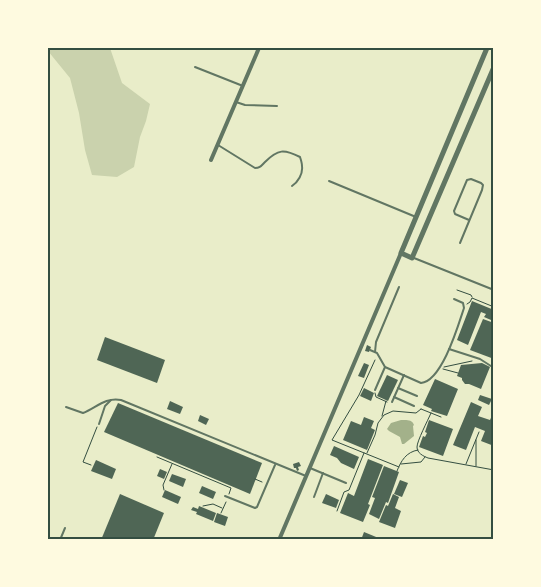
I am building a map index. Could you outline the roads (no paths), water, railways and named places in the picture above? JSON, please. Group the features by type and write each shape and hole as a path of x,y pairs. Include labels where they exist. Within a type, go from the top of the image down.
{"street":[{"path":"211,160 259,48"},
{"path":"279,540 364,347 486,48"},
{"path":"401,253 412,258 494,67"}],"lane":[{"path":"195,68 243,86"},
{"path":"236,102 245,105 278,106"},
{"path":"218,145 255,168 261,167 274,154 282,151 290,152 300,157 302,166 300,177 292,186"},
{"path":"460,243 482,190 481,183 471,179 467,180 454,211 455,214 469,220"},
{"path":"329,181 416,217"},
{"path":"412,258 494,290"},
{"path":"399,287 376,342 377,353 386,367 421,383 424,383 438,371 449,349 464,306 461,302 454,299"},
{"path":"449,349 480,360 494,368"},
{"path":"370,350 377,353"},
{"path":"375,390 386,367"},
{"path":"392,402 404,376"},
{"path":"398,388 418,396"},
{"path":"394,397 414,406"},
{"path":"98,424 107,404 114,399"},
{"path":"66,407 85,413 103,402 114,399 120,400 306,476"},
{"path":"227,496 256,508 276,464"},
{"path":"310,468 346,483"},
{"path":"314,497 323,474"},
{"path":"60,540 65,528"}]}
